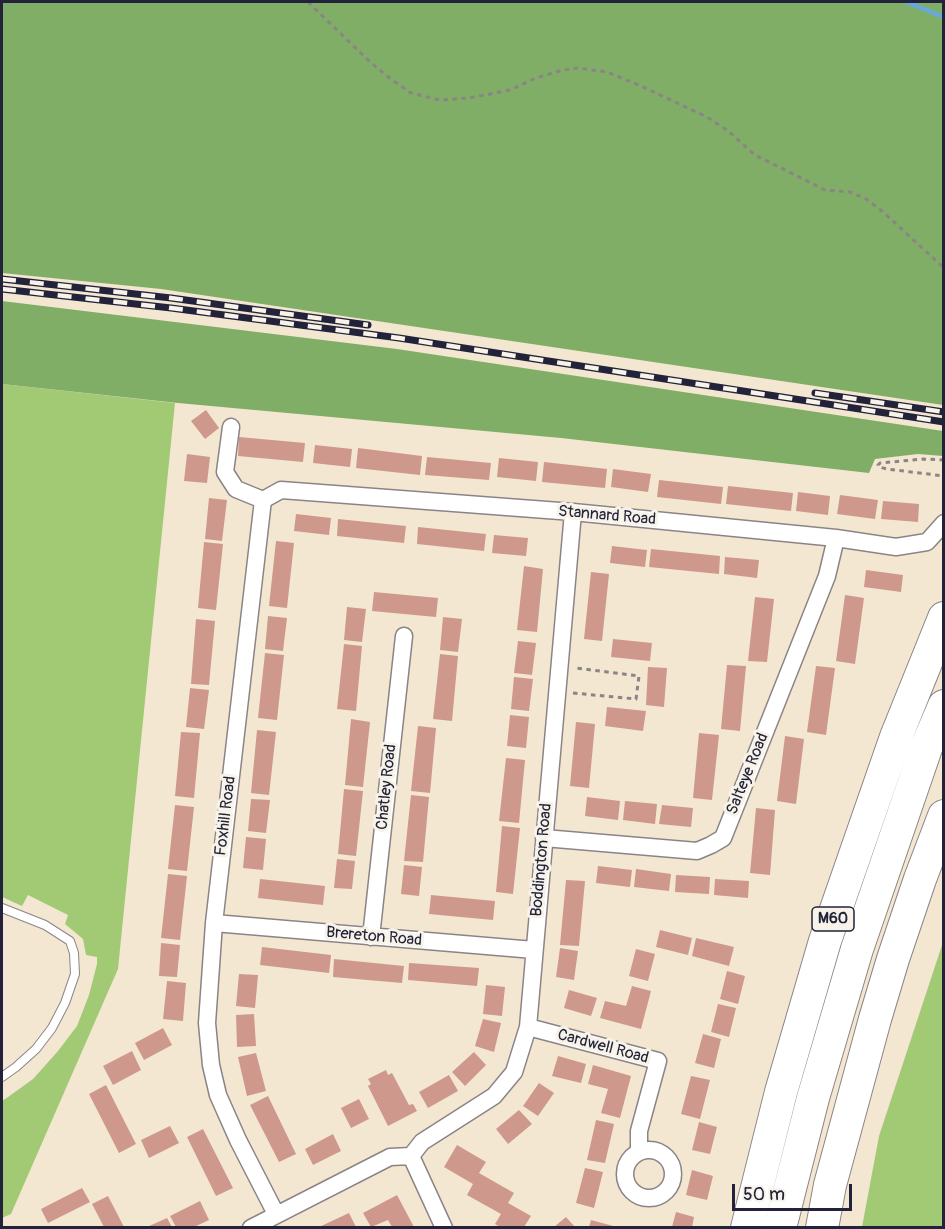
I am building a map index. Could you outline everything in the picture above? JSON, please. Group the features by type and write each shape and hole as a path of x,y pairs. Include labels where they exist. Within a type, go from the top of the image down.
{"highway":[{"name":"M60","path":"747,1227 781,1092 825,941 896,737 944,618"},
{"name":"M60","path":"780,1227 813,1098 857,949 926,748 944,706"},
{"path":"822,1227 833,1175 875,1019 916,889 944,816"}],"street":[{"path":"231,427 225,472 236,489 263,500"},
{"name":"Stannard Road","path":"263,500 281,490 573,512 836,538 896,547 927,542 944,523"},
{"name":"Foxhill Road","path":"263,500 214,923 207,1023 211,1065 218,1095 276,1214"},
{"name":"Boddington Road","path":"411,1156 422,1142 494,1096 514,1072 528,1027 573,512"},
{"name":"Salteye Road","path":"544,838 697,851 723,838 827,576 836,538"},
{"name":"Chatley Road","path":"370,937 404,636"},
{"name":"Brereton Road","path":"214,923 534,950"},
{"name":"Cardwell Road","path":"528,1027 658,1061 639,1131 639,1151"},
{"path":"251,1227 390,1157 411,1156 444,1227"}],"lane":[{"path":"2,908 45,925 70,941 74,953 75,974 65,1003 52,1028 36,1049 2,1077"}],"path":[{"path":"308,2 392,80 411,93 430,98 440,100 495,94 536,78 578,68 607,72 641,86 707,117 727,130 755,155 825,190 850,192 866,199 944,268"},
{"path":"944,460 923,459 878,465 887,469 944,476"},
{"path":"557,692 636,699 639,675 559,666"}],"green space":[{"path":"2,2 943,2 943,405 161,289 2,273"},
{"path":"2,301 397,349 943,431 943,456 918,454 875,459 869,473 561,438 178,403 2,384"},
{"path":"2,384 175,403 118,969 11,1214 2,1218 2,1101 33,1079 77,1026 89,995 97,957 86,955 83,939 65,924 68,915 28,895 22,906 2,897"},
{"path":"943,942 943,1227 862,1227 879,1136"}],"building":[{"path":"206,410 219,428 205,439 191,421"},
{"path":"239,437 305,443 303,462 238,456"},
{"path":"315,445 352,449 350,467 313,463"},
{"path":"358,448 422,456 420,475 356,468"},
{"path":"187,454 210,457 207,483 184,481"},
{"path":"427,457 491,463 489,480 425,475"},
{"path":"499,458 538,462 536,481 497,477"},
{"path":"544,462 607,469 605,488 542,482"},
{"path":"613,469 651,474 648,492 611,487"},
{"path":"659,480 723,487 721,504 657,497"},
{"path":"728,486 793,493 791,511 726,504"},
{"path":"798,492 830,496 828,515 796,511"},
{"path":"840,495 878,500 875,519 837,514"},
{"path":"209,498 227,500 222,541 205,539"},
{"path":"883,501 919,504 918,522 881,519"},
{"path":"296,514 331,518 329,535 294,531"},
{"path":"338,519 406,526 404,543 337,536"},
{"path":"418,527 486,534 484,551 417,544"},
{"path":"494,535 528,538 526,556 492,553"},
{"path":"276,541 294,543 287,608 269,606"},
{"path":"204,542 223,544 216,610 198,608"},
{"path":"612,546 647,550 645,567 610,563"},
{"path":"651,549 720,556 719,574 649,567"},
{"path":"725,557 759,560 757,578 724,574"},
{"path":"524,566 543,569 537,632 517,630"},
{"path":"866,570 903,575 901,592 864,587"},
{"path":"591,572 609,574 602,641 584,639"},
{"path":"374,592 438,598 436,617 372,611"},
{"path":"845,595 864,598 855,664 836,661"},
{"path":"755,597 774,599 767,662 748,661"},
{"path":"347,607 366,609 362,642 344,640"},
{"path":"268,616 287,618 283,651 265,649"},
{"path":"443,617 462,619 458,652 440,650"},
{"path":"196,619 215,621 209,685 191,684"},
{"path":"613,639 652,643 650,661 611,657"},
{"path":"518,641 536,643 532,675 514,673"},
{"path":"344,644 362,646 356,711 337,709"},
{"path":"265,653 284,655 277,720 258,718"},
{"path":"440,654 458,656 452,721 433,719"},
{"path":"727,665 746,666 740,731 721,729"},
{"path":"816,666 835,668 826,735 807,732"},
{"path":"648,667 667,668 664,707 646,705"},
{"path":"514,677 533,679 529,711 511,709"},
{"path":"190,688 209,690 204,729 186,727"},
{"path":"607,707 646,711 643,731 605,726"},
{"path":"510,715 529,717 526,748 507,746"},
{"path":"351,719 370,722 363,787 345,785"},
{"path":"576,722 595,724 589,788 570,786"},
{"path":"418,726 436,728 430,793 411,791"},
{"path":"257,730 276,732 269,795 251,793"},
{"path":"181,732 200,733 194,798 175,796"},
{"path":"699,733 719,735 712,800 693,798"},
{"path":"785,736 804,739 796,804 777,801"},
{"path":"506,758 525,760 519,823 499,821"},
{"path":"344,789 363,791 356,856 338,854"},
{"path":"411,795 429,797 423,862 404,861"},
{"path":"587,797 620,801 618,820 585,816"},
{"path":"251,799 270,800 266,833 248,831"},
{"path":"625,801 657,804 655,824 623,820"},
{"path":"175,805 194,807 187,871 168,869"},
{"path":"662,805 693,808 691,827 659,824"},
{"path":"756,808 775,810 770,875 750,873"},
{"path":"502,826 520,828 513,894 496,892"},
{"path":"246,837 266,839 263,870 243,868"},
{"path":"337,859 355,861 352,889 334,888"},
{"path":"404,865 422,867 419,896 401,894"},
{"path":"598,866 632,870 630,887 596,883"},
{"path":"636,869 671,874 669,891 634,887"},
{"path":"168,874 187,876 180,940 161,938"},
{"path":"676,875 710,877 709,894 675,892"},
{"path":"260,879 325,886 323,905 258,898"},
{"path":"715,879 749,881 748,898 714,895"},
{"path":"566,880 585,881 579,946 560,945"},
{"path":"431,895 495,901 493,920 429,914"},
{"path":"660,930 692,938 688,955 656,947"},
{"path":"696,938 734,947 729,966 692,956"},
{"path":"161,943 180,945 177,977 159,976"},
{"path":"262,947 331,955 329,973 260,965"},
{"path":"560,948 578,951 574,980 556,977"},
{"path":"636,949 655,954 648,981 629,976"},
{"path":"334,959 404,966 402,983 333,977"},
{"path":"409,963 479,968 477,986 408,980"},
{"path":"727,971 745,976 738,1004 720,999"},
{"path":"239,974 258,975 255,1008 236,1006"},
{"path":"167,981 186,983 183,1021 163,1019"},
{"path":"486,985 505,987 502,1016 483,1014"},
{"path":"632,986 651,991 641,1029 600,1018 605,1001 626,1006"},
{"path":"569,990 597,998 591,1016 564,1008"},
{"path":"718,1004 736,1008 729,1037 711,1032"},
{"path":"254,1014 256,1046 237,1047 236,1015"},
{"path":"483,1019 501,1023 494,1052 475,1046"},
{"path":"163,1028 172,1045 144,1060 135,1043"},
{"path":"703,1034 721,1039 714,1068 695,1063"},
{"path":"132,1051 141,1070 113,1085 103,1066"},
{"path":"474,1052 486,1065 465,1086 452,1072"},
{"path":"256,1053 266,1091 247,1096 238,1057"},
{"path":"558,1056 586,1064 581,1083 552,1076"},
{"path":"593,1065 631,1076 620,1118 601,1113 608,1089 588,1084"},
{"path":"386,1070 388,1075 392,1073 409,1105 413,1104 417,1111 388,1126 368,1086 371,1084 368,1079"},
{"path":"449,1075 458,1091 428,1108 419,1092"},
{"path":"691,1076 710,1080 700,1119 681,1114"},
{"path":"539,1083 554,1093 538,1116 523,1106"},
{"path":"106,1085 136,1144 119,1153 89,1094"},
{"path":"268,1096 296,1154 279,1162 250,1105"},
{"path":"359,1099 369,1119 351,1128 341,1108"},
{"path":"519,1110 532,1124 508,1144 496,1129"},
{"path":"596,1120 614,1124 605,1163 587,1160"},
{"path":"699,1122 717,1127 710,1154 692,1150"},
{"path":"170,1126 179,1143 149,1158 141,1140"},
{"path":"203,1129 233,1188 216,1196 187,1137"},
{"path":"333,1134 341,1151 313,1165 305,1149"},
{"path":"457,1145 486,1162 479,1173 514,1193 508,1203 531,1216 524,1227 500,1227 495,1224 501,1214 467,1195 473,1184 444,1167"},
{"path":"585,1168 603,1172 594,1208 576,1203"},
{"path":"692,1170 713,1176 707,1200 686,1195"},
{"path":"82,1188 90,1202 48,1223 41,1209"},
{"path":"397,1195 414,1227 392,1227 388,1220 371,1227 363,1213"},
{"path":"108,1196 124,1227 104,1227 92,1204"},
{"path":"200,1201 209,1220 194,1227 176,1227 170,1216"},
{"path":"676,1212 694,1217 692,1227 672,1227"},
{"path":"349,1213 356,1227 319,1227"},
{"path":"566,1217 575,1227 554,1227"},
{"path":"167,1218 172,1227 147,1227"},
{"path":"591,1220 617,1227 589,1227"}],"waterway":[{"path":"906,2 944,17"}],"railway":[{"path":"2,279 171,298 368,325"},
{"path":"2,289 171,308 399,338 944,422"},
{"path":"815,393 944,412"}]}
